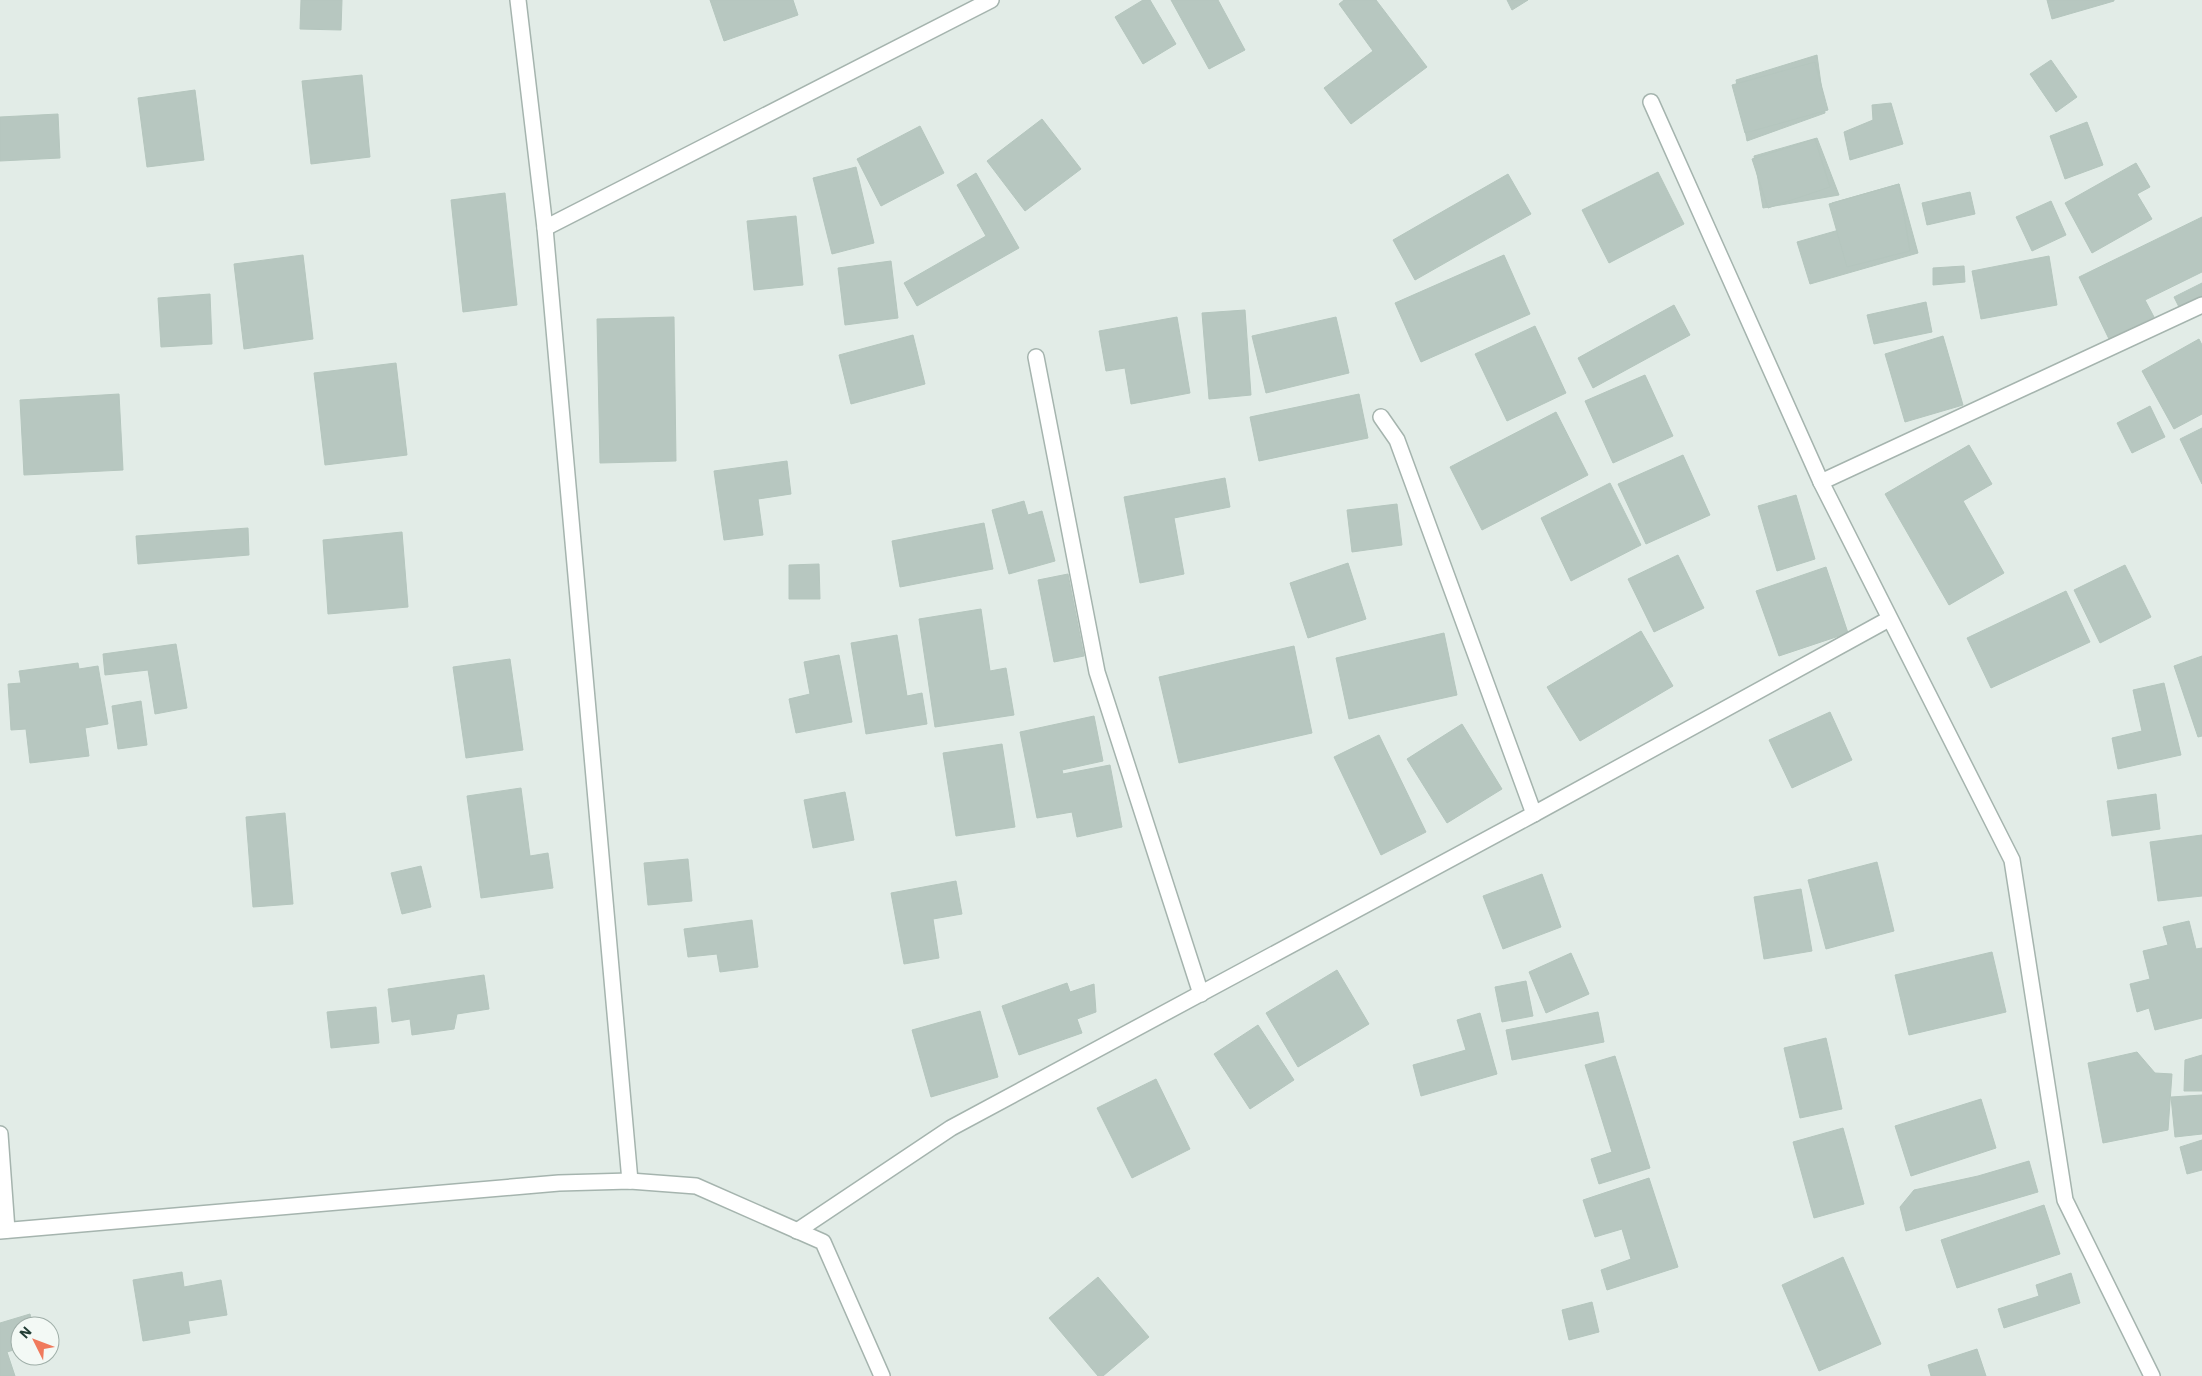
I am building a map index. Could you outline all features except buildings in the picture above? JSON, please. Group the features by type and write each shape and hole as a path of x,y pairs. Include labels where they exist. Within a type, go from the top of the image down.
{"street":[{"path":"518,0 545,228 630,1181"},
{"path":"545,228 991,0"},
{"path":"1650,102 1821,482 2012,860 2065,1200 2152,1376"},
{"path":"1821,482 2202,304"},
{"path":"1036,357 1097,672 1201,994"},
{"path":"1381,417 1396,440 1534,814"},
{"path":"797,1231 952,1128 1534,814 1889,619"},
{"path":"0,1134 4,1230 549,1184 630,1181 696,1186 823,1242 882,1376"}]}
